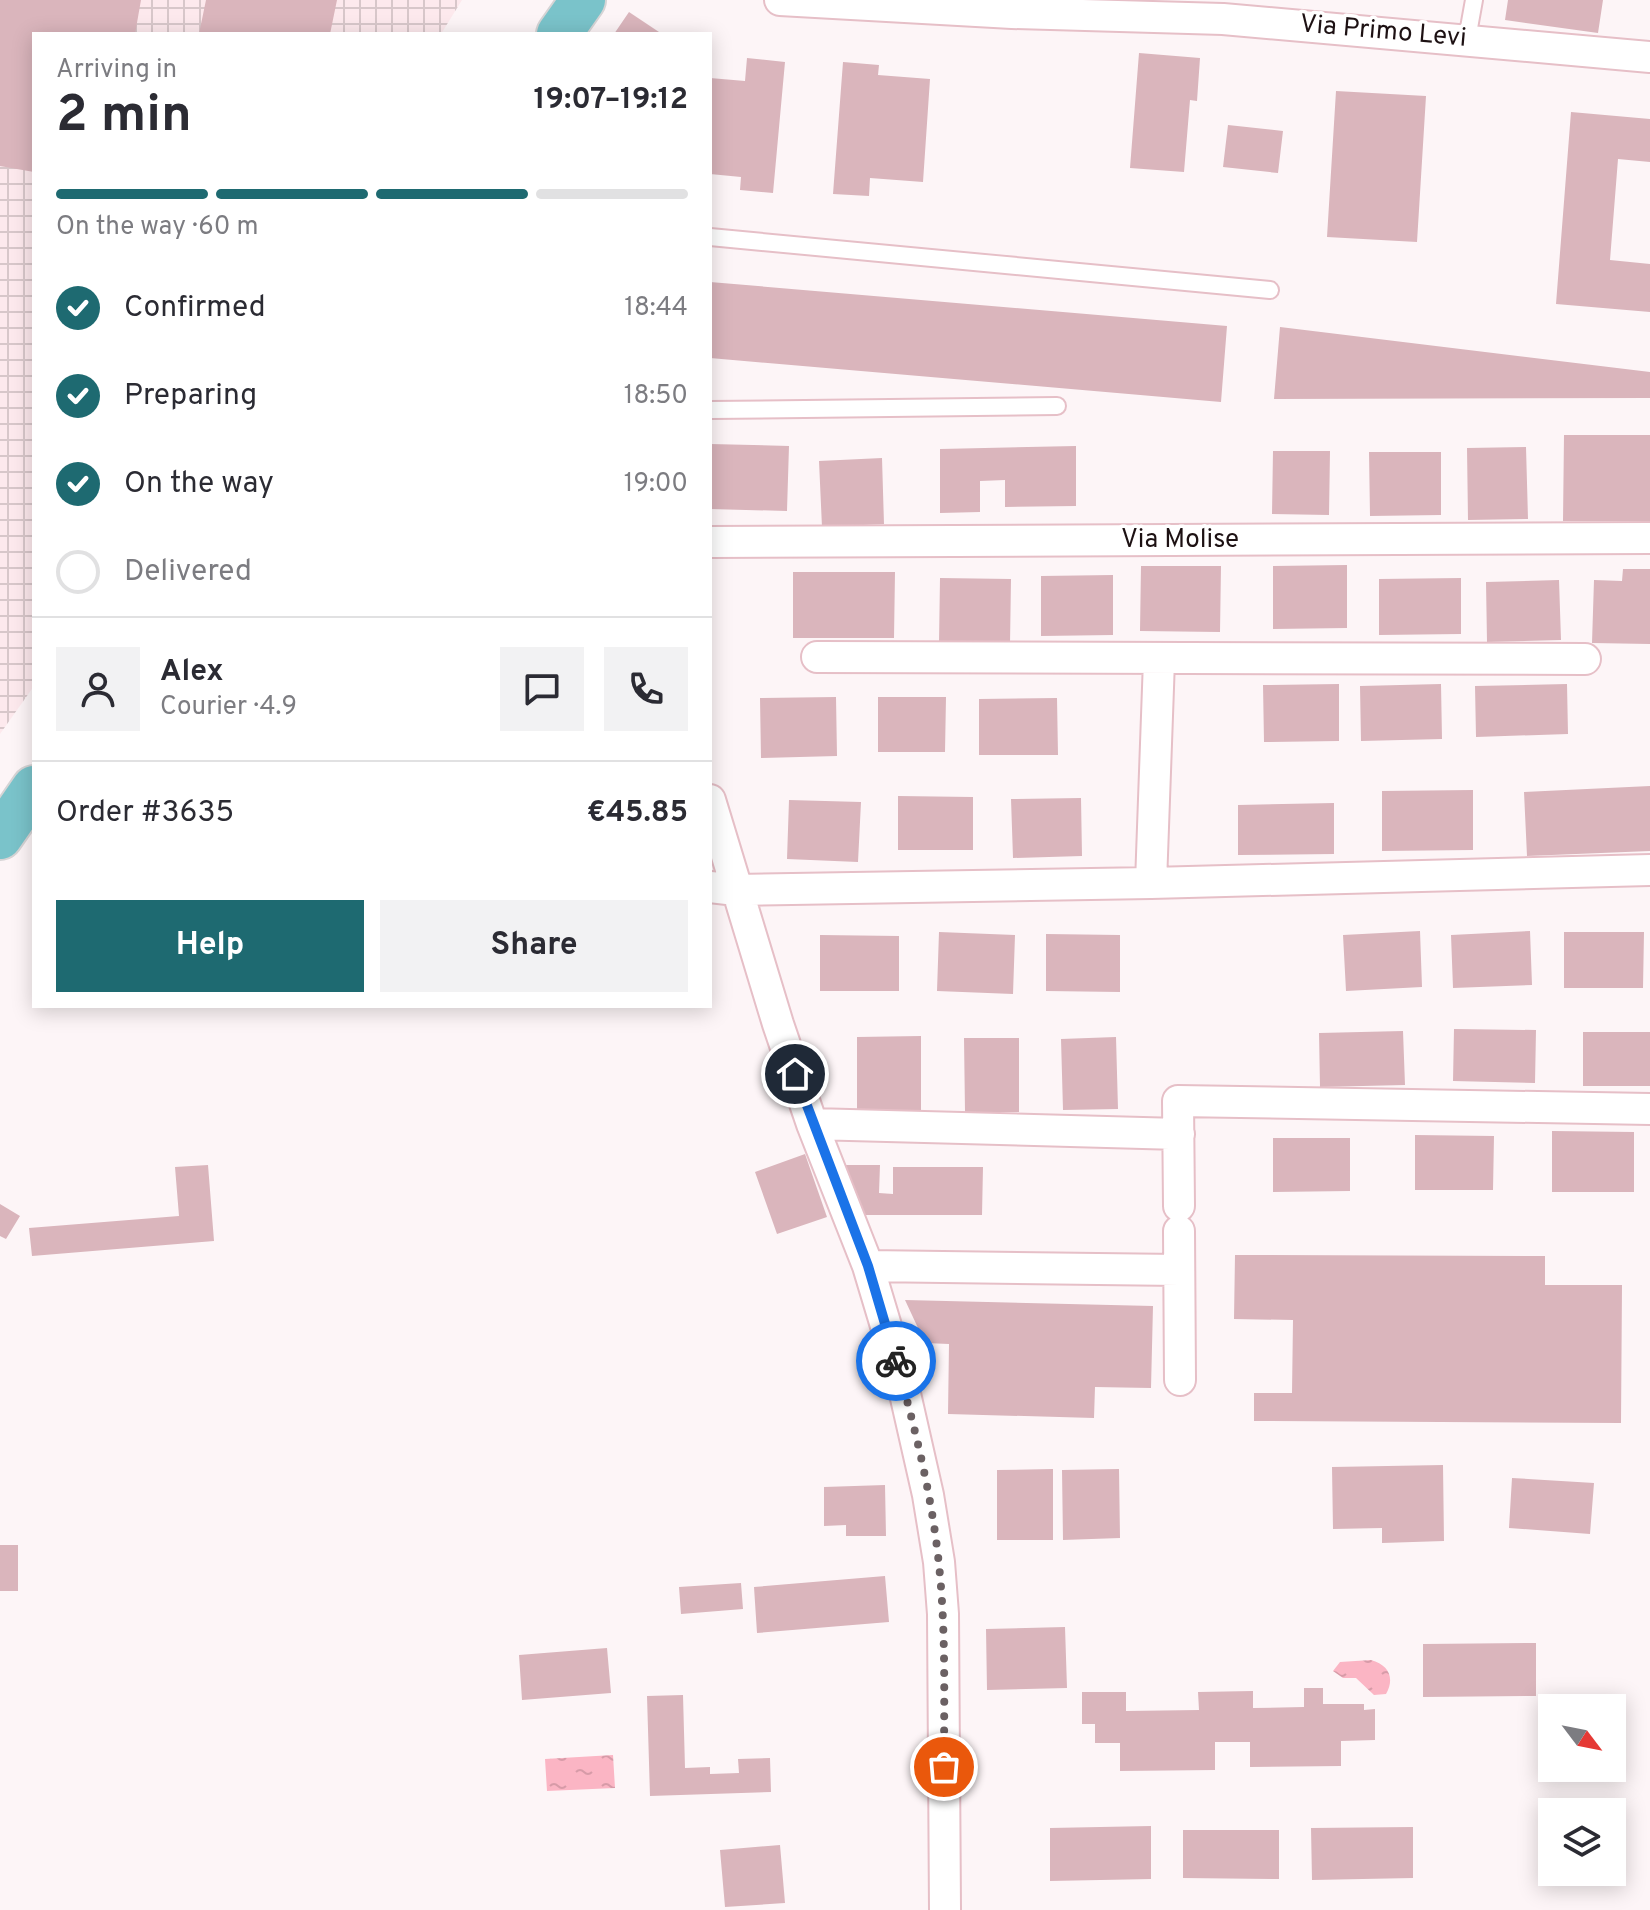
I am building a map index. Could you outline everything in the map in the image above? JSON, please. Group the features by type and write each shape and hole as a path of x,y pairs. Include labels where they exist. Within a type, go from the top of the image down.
{"main road":[{"path":"560,32 583,0"},
{"path":"0,837 32,791"}],"street":[{"name":"Via Primo Levi","path":"780,0 1012,13 1223,19 1650,57"},
{"name":"Via Molise","path":"712,542 1650,538"},
{"path":"817,657 1585,659"},
{"path":"1151,883 1159,660"},
{"path":"712,814 723,888 868,1266 904,1391 928,1495 939,1562 943,1614 945,1910"},
{"path":"723,888 1151,883 1650,870"},
{"path":"1180,1380 1178,1101 1650,1109"},
{"path":"812,1124 1179,1134"},
{"path":"868,1266 1179,1270"}],"lane":[{"path":"1467,39 1474,0"},
{"path":"712,237 1270,290"},
{"path":"712,410 1057,406"}],"shaded area":[{"path":"0,0 462,0 442,32 32,32 32,689 0,734"}],"water":[{"path":"1371,1660 1389,1673 1390,1683 1386,1694 1374,1695 1356,1678 1343,1678 1333,1671 1340,1662"},
{"path":"613,1755 615,1788 547,1791 545,1759"}],"building":[{"path":"0,0 141,0 135,32 32,32 32,172 0,166"},
{"path":"206,0 337,0 330,32 199,32"},
{"path":"1508,0 1603,0 1598,33 1505,20"},
{"path":"629,12 659,32 615,32"},
{"path":"1139,53 1200,58 1197,101 1190,100 1184,172 1130,168"},
{"path":"747,58 785,62 773,193 740,190 741,177 712,174 712,78 745,81"},
{"path":"843,62 879,65 878,75 930,79 923,182 870,178 869,196 833,194"},
{"path":"1336,91 1426,96 1417,242 1327,237"},
{"path":"1571,112 1650,119 1650,162 1618,159 1610,260 1650,264 1650,312 1556,304"},
{"path":"1228,125 1283,131 1278,173 1223,167"},
{"path":"712,282 1227,326 1221,402 712,358"},
{"path":"1280,327 1650,372 1650,398 1274,399"},
{"path":"1564,435 1650,435 1650,521 1563,521"},
{"path":"712,444 789,446 787,511 712,509"},
{"path":"1076,446 1076,506 1005,507 1005,480 980,481 980,512 940,513 940,449"},
{"path":"1526,447 1528,519 1468,520 1467,448"},
{"path":"1273,451 1330,451 1329,515 1272,514"},
{"path":"1369,452 1441,452 1441,515 1370,516"},
{"path":"882,458 884,524 822,527 819,461"},
{"path":"1347,565 1347,628 1273,629 1273,566"},
{"path":"1141,566 1221,566 1220,632 1140,631"},
{"path":"1623,569 1650,569 1650,644 1592,643 1594,580 1622,581"},
{"path":"793,572 895,572 894,638 793,638"},
{"path":"1113,575 1113,635 1041,636 1041,576"},
{"path":"940,578 1011,579 1010,644 939,644"},
{"path":"1461,578 1461,634 1379,635 1379,579"},
{"path":"1559,580 1561,640 1487,642 1486,582"},
{"path":"1339,684 1339,741 1264,742 1263,685"},
{"path":"1441,684 1442,739 1361,741 1360,686"},
{"path":"1567,684 1568,734 1476,737 1475,686"},
{"path":"836,697 837,756 761,758 760,698"},
{"path":"878,697 946,697 945,752 878,752"},
{"path":"1057,698 1058,755 979,755 979,699"},
{"path":"1650,786 1650,851 1527,856 1524,792"},
{"path":"1473,790 1473,850 1382,851 1382,791"},
{"path":"898,796 973,797 973,850 898,850"},
{"path":"1081,798 1082,856 1013,858 1011,799"},
{"path":"789,800 861,802 858,862 787,859"},
{"path":"1334,803 1334,854 1238,855 1238,805"},
{"path":"1420,931 1422,987 1346,991 1343,935"},
{"path":"1530,931 1532,985 1453,988 1451,935"},
{"path":"939,932 1015,935 1013,994 937,991"},
{"path":"1564,932 1644,932 1643,988 1564,988"},
{"path":"1046,934 1120,935 1120,992 1046,991"},
{"path":"820,935 899,936 899,991 820,991"},
{"path":"1454,1029 1536,1030 1535,1083 1453,1081"},
{"path":"1403,1031 1405,1085 1320,1087 1319,1033"},
{"path":"1583,1032 1650,1032 1650,1086 1583,1086"},
{"path":"921,1036 921,1112 857,1112 857,1037"},
{"path":"1116,1037 1118,1109 1063,1110 1061,1039"},
{"path":"964,1038 1019,1038 1019,1112 965,1112"},
{"path":"1552,1131 1634,1132 1634,1192 1552,1192"},
{"path":"1415,1135 1494,1136 1493,1190 1415,1190"},
{"path":"1273,1138 1350,1138 1350,1191 1273,1192"},
{"path":"805,1154 827,1217 777,1234 755,1172"},
{"path":"208,1165 214,1241 32,1256 29,1228 179,1216 175,1167"},
{"path":"844,1165 880,1165 879,1193 893,1194 893,1167 983,1167 982,1215 863,1215"},
{"path":"0,1204 20,1216 6,1239 0,1236"},
{"path":"1235,1255 1545,1256 1545,1285 1622,1285 1621,1423 1254,1421 1254,1393 1292,1393 1293,1320 1234,1319"},
{"path":"905,1300 1153,1306 1151,1388 1095,1387 1094,1418 948,1414 949,1344 925,1343"},
{"path":"1443,1465 1444,1541 1382,1543 1382,1528 1333,1529 1332,1467"},
{"path":"1053,1469 1053,1540 997,1540 997,1470"},
{"path":"1119,1469 1120,1538 1063,1540 1062,1470"},
{"path":"1512,1478 1594,1483 1590,1534 1509,1528"},
{"path":"885,1485 886,1536 846,1536 846,1525 824,1526 824,1487"},
{"path":"0,1545 18,1545 18,1591 0,1591"},
{"path":"885,1576 889,1622 757,1633 754,1587"},
{"path":"741,1583 743,1609 681,1614 679,1587"},
{"path":"1065,1627 1067,1688 987,1690 986,1629"},
{"path":"1536,1643 1536,1696 1423,1697 1423,1644"},
{"path":"607,1648 611,1693 522,1700 519,1655"},
{"path":"1304,1688 1323,1688 1323,1704 1364,1704 1364,1710 1375,1709 1375,1740 1341,1741 1341,1766 1250,1767 1250,1742 1215,1742 1215,1770 1120,1771 1120,1743 1095,1743 1095,1724 1082,1724 1082,1692 1126,1692 1126,1711 1199,1710 1198,1692 1253,1691 1253,1708 1304,1707"},
{"path":"683,1695 685,1768 710,1767 710,1774 739,1773 738,1759 770,1758 771,1792 650,1796 647,1696"},
{"path":"1151,1826 1151,1879 1050,1881 1050,1828"},
{"path":"1413,1827 1413,1878 1312,1880 1311,1828"},
{"path":"1183,1830 1279,1830 1279,1879 1183,1878"},
{"path":"780,1845 785,1903 725,1907 720,1850"}],"way so far":[{"path":"896,1361 928,1495 939,1562 943,1614 944,1767"}],"route":[{"path":"795,1074 868,1266 896,1361"}]}
